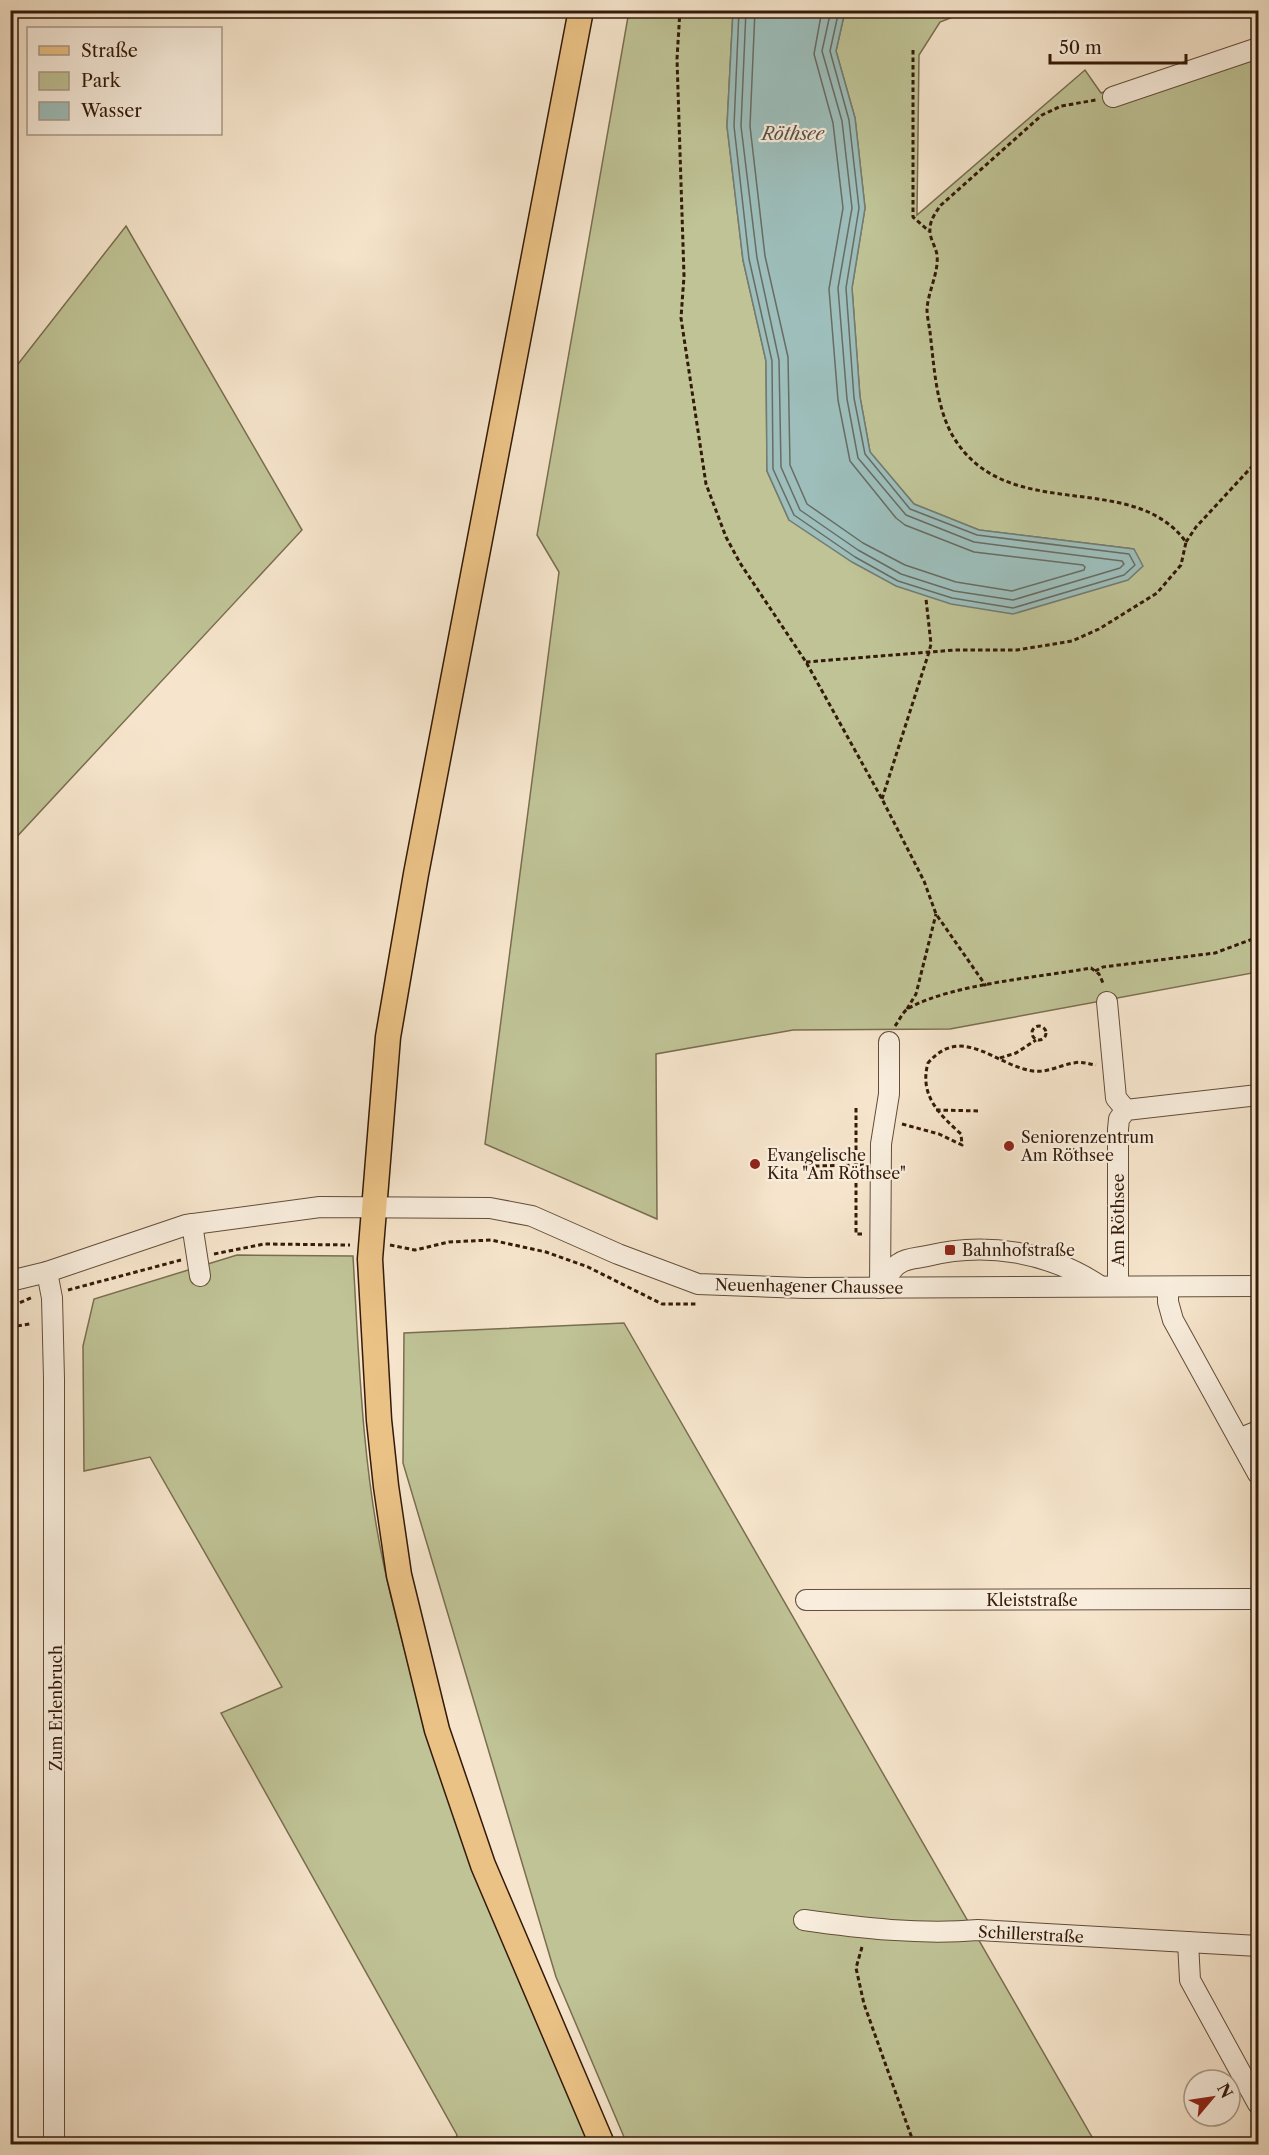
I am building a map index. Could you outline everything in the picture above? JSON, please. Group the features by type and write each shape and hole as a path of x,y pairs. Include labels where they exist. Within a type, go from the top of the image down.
{"main road":[{"path":"581,10 390,1025 371,1245 379,1420 386,1486 399,1575 435,1719 483,1865 602,2145"}],"street":[{"path":"1113,97 1258,48"},
{"path":"1107,1002 1116,1098 1126,1110 1258,1095"},
{"path":"880,1288 881,1165 889,1094 889,1042"},
{"name":"Am Röthsee","path":"1109,1286 1118,1129 1119,1119 1126,1110"},
{"name":"Neuenhagener Chaussee","path":"10,1281 47,1272 192,1224 320,1207 375,1207 490,1208 532,1216 618,1254 698,1284 880,1288 1258,1287"},
{"path":"192,1224 200,1276"},
{"path":"880,1288 899,1263 950,1250 1010,1250 1031,1255 1109,1286"},
{"name":"Zum Erlenbruch","path":"47,1272 51,1293 54,1379 56,1653 54,2145"},
{"path":"1168,1288 1168,1302 1173,1320 1258,1474"},
{"path":"1239,1439 1258,1431"},
{"name":"Kleiststraße","path":"806,1600 1258,1599"},
{"name":"Schillerstraße","path":"804,1920 867,1928 957,1932 978,1930 1258,1946"},
{"path":"1188,1942 1190,1980 1258,2104"}],"path":[{"path":"680,10 677,59 684,276 681,318 706,484 726,537 740,563 806,662 882,799 924,881 936,914 986,986"},
{"path":"913,50 913,217 929,231 938,256 927,309 935,368 946,422 966,454 1003,480 1035,492 1110,501 1158,517 1175,527 1186,542"},
{"path":"929,231 932,220 941,205 1042,115 1061,106 1113,97"},
{"path":"806,662 930,652 1017,650 1072,641 1100,629 1169,583 1181,565 1186,542 1196,527 1258,460"},
{"path":"882,799 930,652 926,599"},
{"path":"889,1042 892,1029 916,994 936,914"},
{"path":"1095,971 1103,967 1215,953 1258,937"},
{"path":"906,1009 938,997 986,986 1091,968 1100,974 1107,1002"},
{"path":"998,1059 1010,1056 1036,1040 1043,1039 1046,1031 1041,1026 1033,1029 1032,1034 1036,1040"},
{"path":"884,1123 910,1125 962,1145 961,1134 936,1110 925,1082 928,1063 947,1048 967,1046 1036,1072 1081,1062 1113,1065"},
{"path":"856,1108 856,1234 881,1235"},
{"path":"936,1110 981,1111"},
{"path":"815,1166 881,1165"},
{"path":"10,1322 17,1304 22,1300 155,1264 264,1244 371,1245 415,1250 449,1242 491,1240 546,1252 588,1268 662,1304 698,1304"},
{"path":"10,1327 30,1324"},
{"path":"867,1928 856,1968 864,2004 914,2145"}],"green space":[{"path":"629,11 733,11 727,126 743,260 766,361 767,471 789,520 1134,549 979,530 914,504 870,452 860,397 852,288 865,208 855,118 836,51 845,11 968,11 940,22 919,55 917,215 1085,70 1101,93 1164,70 1258,56 1258,972 950,1029 793,1030 656,1054 657,1219 485,1144 559,572 537,535"},
{"path":"126,226 302,530 11,843 11,373"},
{"path":"237,1255 353,1256 366,1451 384,1566 402,1641 423,1715 473,1860 529,2003 589,2144 453,2144 457,2135 221,1713 282,1687 150,1457 84,1471 83,1346 94,1299"},
{"path":"624,1323 1096,2144 627,2144 556,1977 403,1463 404,1333"}],"water":[{"name":"Röthsee","path":"733,11 845,11 836,51 855,118 865,208 852,288 860,397 870,452 914,504 979,530 1134,549 1143,566 1128,580 1013,614 951,604 896,586 852,562 789,520 767,471 766,361 743,260 727,126"}],"place":[{"name":"Seniorenzentrum Am Röthsee","path":"1009,1146"},
{"name":"Evangelische Kita \"Am Röthsee\"","path":"755,1164"},
{"name":"Bahnhofstraße","path":"950,1250"}]}
